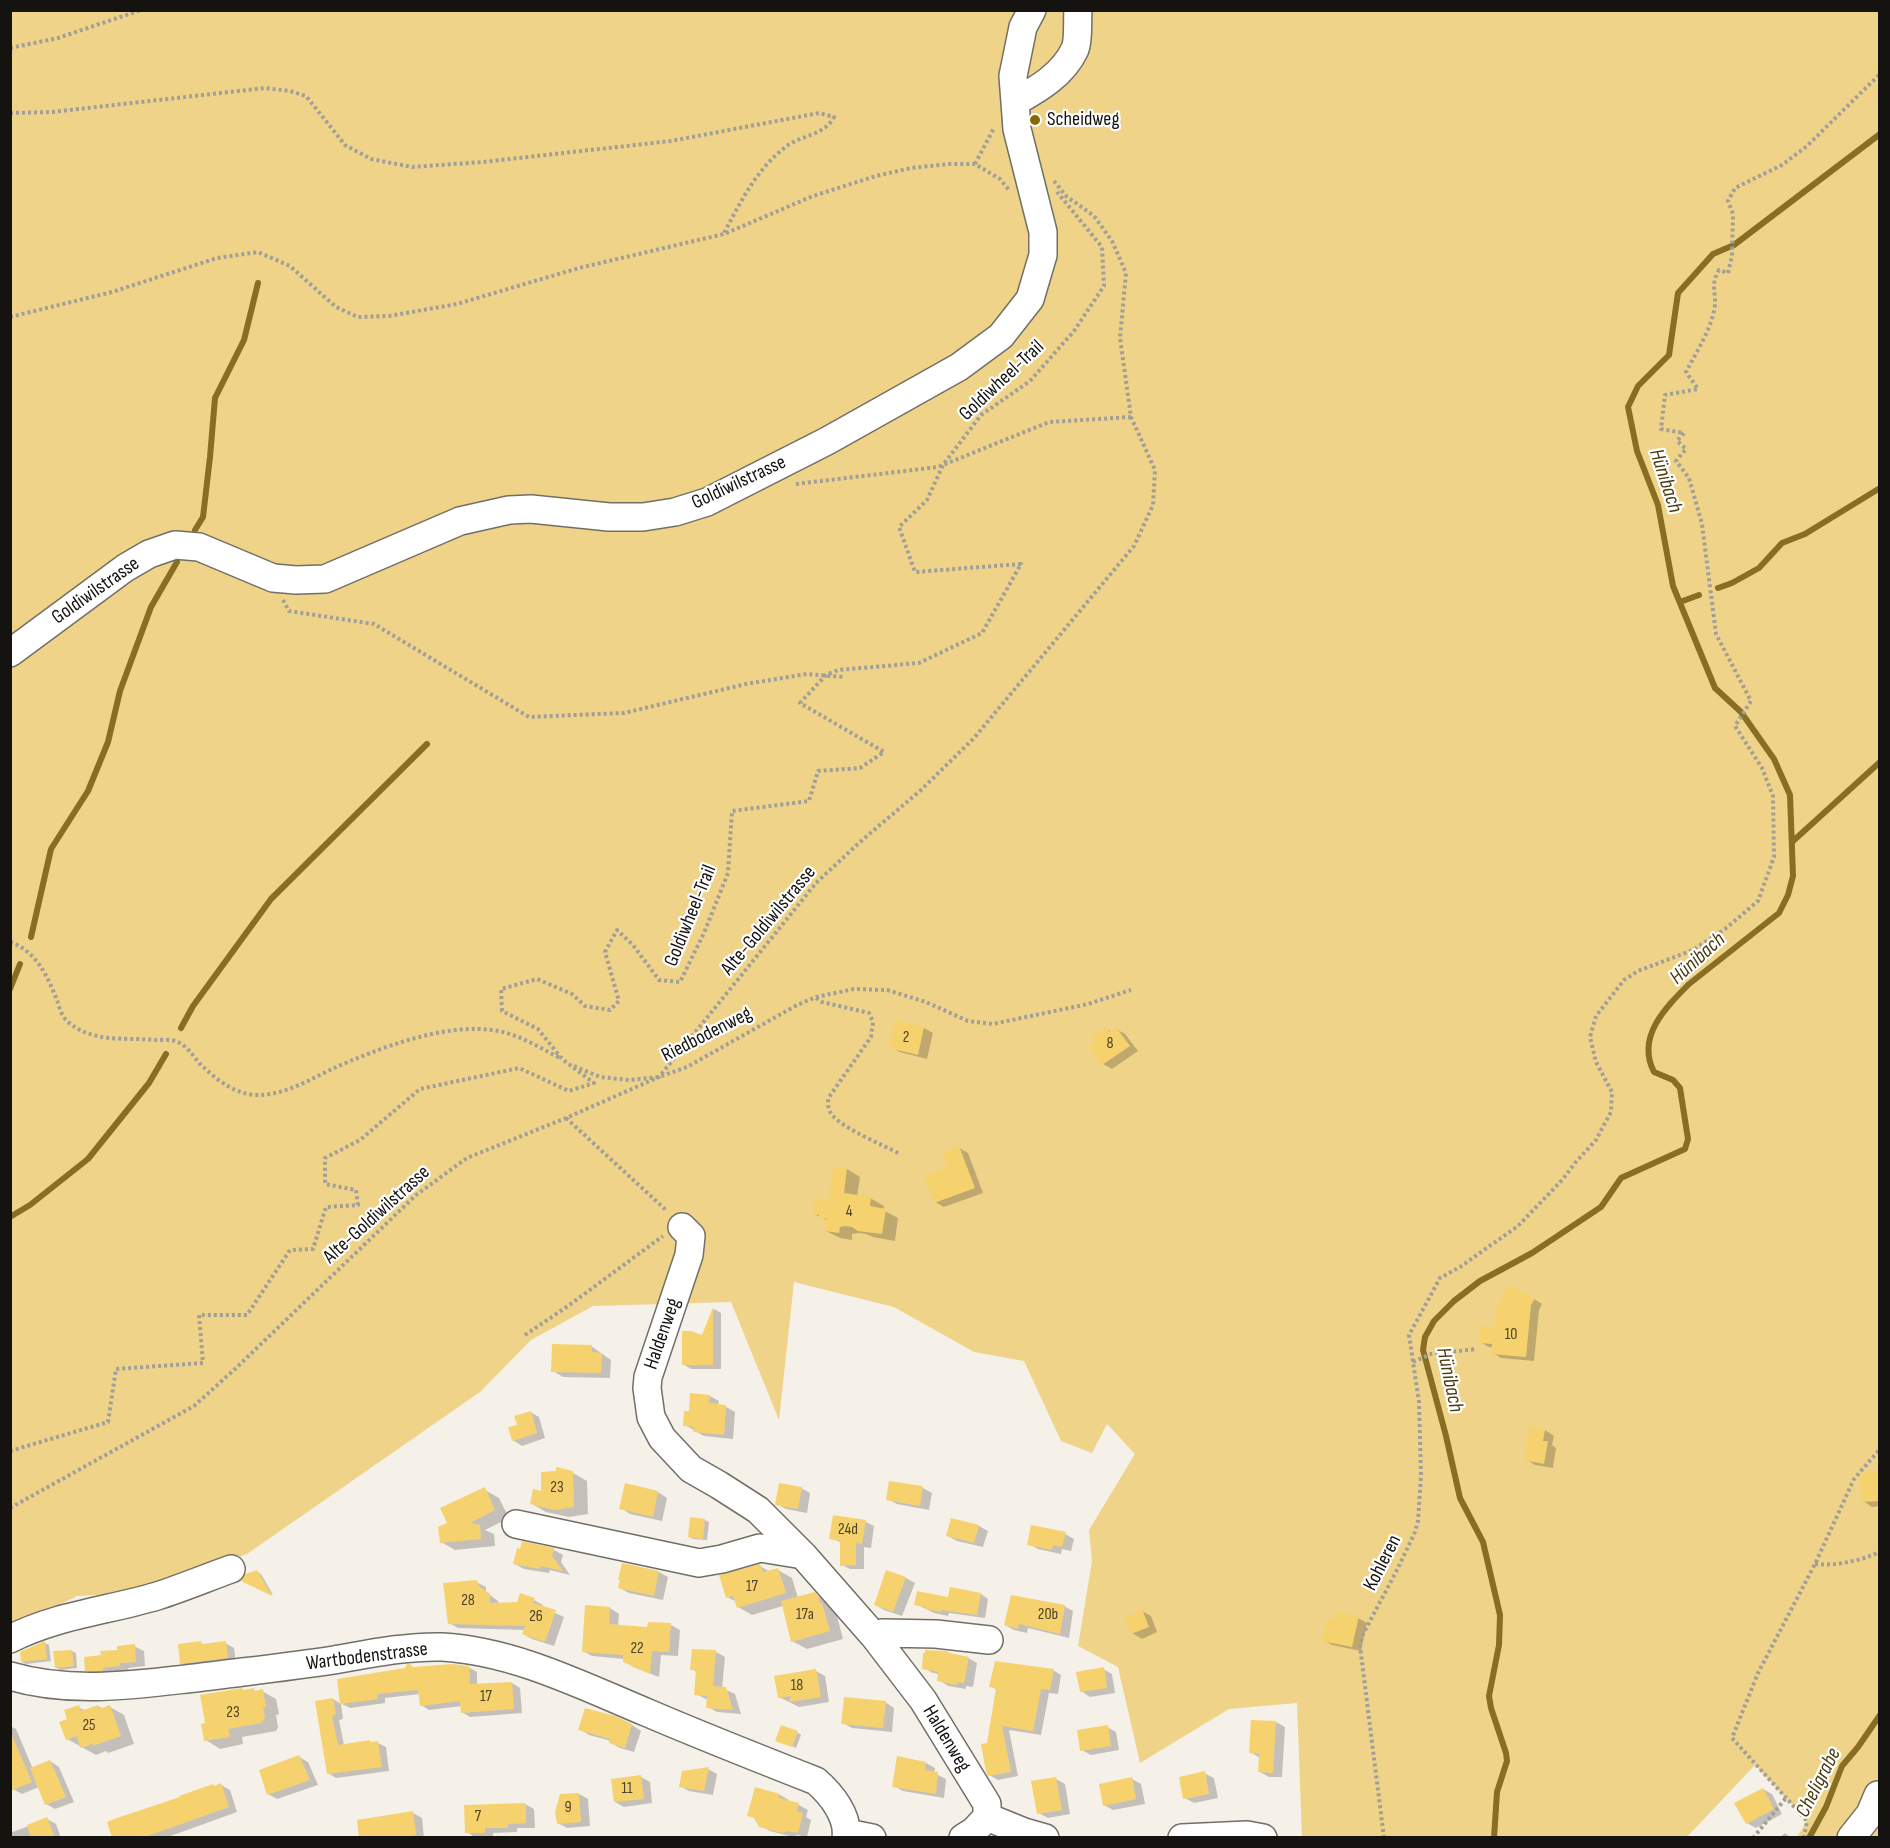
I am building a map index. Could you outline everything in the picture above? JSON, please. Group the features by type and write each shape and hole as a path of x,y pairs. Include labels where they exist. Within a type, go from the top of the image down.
{"street":[{"name":"Goldiwilstrasse","path":"10,653 125,568 149,554 175,545 199,547 273,578 325,579 460,521 509,510 531,509 620,517 643,517 675,512 707,502 808,450 959,367 1001,336 1030,299 1043,255 1043,232 1019,143 1013,76 1023,27 1032,10"},
{"path":"1015,102 1047,84 1076,48 1078,10"},
{"name":"Haldenweg","path":"682,1227 691,1236 689,1255 648,1377 646,1388 651,1417 662,1438 691,1470 758,1510 803,1555 874,1636 922,1700 987,1804 987,1817"},
{"path":"516,1524 699,1563 760,1548 803,1555"},
{"path":"10,1639 84,1612 156,1596 231,1569"},
{"path":"874,1636 882,1633 936,1634 989,1640"},
{"name":"Wartbodenstrasse","path":"10,1676 54,1686 102,1687 294,1666 403,1649 441,1647 476,1651 511,1659 572,1681 816,1781 830,1793 855,1836"},
{"path":"1851,1838 1870,1814 1878,1795 1880,1796"},
{"path":"963,1838 974,1831 987,1817 1045,1838"},
{"path":"1182,1838 1220,1835 1247,1835 1263,1838"}],"path":[{"path":"10,48 58,38 141,10"},
{"name":"Kohleren","path":"1384,1838 1360,1646 1362,1636 1397,1570 1419,1521 1421,1476 1419,1413 1415,1362 1409,1335 1440,1278 1461,1267 1518,1226 1596,1140 1611,1112 1612,1092 1596,1062 1590,1037 1596,1016 1624,980 1638,971 1692,950 1725,929 1758,901 1774,857 1773,796 1762,768 1734,726 1751,701 1716,634 1702,524 1689,478 1676,461 1686,449 1677,441 1684,433 1661,429 1665,395 1698,389 1686,372 1705,336 1715,310 1714,279 1719,270 1728,273 1732,256 1733,214 1728,201 1736,188 1782,165 1807,146 1880,74"},
{"path":"10,113 52,112 265,88 290,91 306,96 345,145 371,159 412,167 483,162 671,141 819,113 834,117 830,125 789,145 767,164 744,194 724,234"},
{"path":"10,317 112,292 218,258 258,252 290,266 336,307 350,314 358,317 389,316 457,304 579,268 724,234 813,196 876,176 911,168 975,164"},
{"name":"Alte-Goldiwilstrasse","path":"10,1508 194,1406 416,1195 467,1158 659,1077 816,883 921,790 974,738 1134,546 1154,505 1155,470 1131,417 1120,338 1126,273 1112,241 1094,216 1066,196 1051,178"},
{"name":"Goldiwheel-Trail","path":"10,1451 108,1422 116,1369 203,1363 199,1315 247,1315 290,1250 313,1249 326,1207 358,1205 356,1190 325,1184 325,1158 360,1140 420,1089 519,1068 569,1091 594,1083 562,1059 538,1029 502,1011 501,989 537,979 572,994 585,1005 610,1010 619,1001 605,951 617,930 633,945 659,980 680,982 704,933 728,873 732,811 809,801 818,771 860,768 884,752 800,703 826,675 838,670 919,663 982,633 1021,564 915,572 899,527 927,500 943,465 981,415 1030,381 1074,331 1104,286 1102,247 1051,185"},
{"path":"784,485 938,467 1050,422 1131,417"},
{"path":"273,578 289,611 374,624 529,717 624,712 746,684 807,674 844,677"},
{"name":"Riedbodenweg","path":"10,942 32,955 46,973 64,1018 82,1032 102,1038 175,1041 190,1050 200,1064 217,1079 238,1092 258,1095 282,1093 376,1049 421,1036 465,1029 497,1031 526,1040 600,1077 628,1080 659,1077 687,1067 797,1005 816,997 854,989 887,990 926,1002 968,1021 993,1024 1088,1004 1131,990"},
{"path":"816,997 822,1002 868,1013 873,1022 871,1037 829,1097 827,1104 832,1115 849,1127 900,1154"},
{"path":"525,1335 649,1245 669,1232 682,1227 566,1118"},
{"path":"1415,1362 1431,1354 1477,1349"},
{"path":"1804,1838 1807,1821 1732,1738 1758,1672 1815,1564 1854,1479 1880,1449"},
{"path":"1815,1564 1844,1564 1880,1552"},
{"path":"1753,1838 1786,1798"}],"shaded area":[{"path":"11,11 1879,11 1879,1837 1797,1837 1807,1821 1755,1765 1687,1837 1302,1837 1297,1703 1229,1709 1140,1763 1118,1667 1078,1646 1092,1561 1089,1530 1135,1454 1107,1424 1092,1453 1061,1441 1024,1361 974,1352 894,1307 794,1282 779,1420 731,1302 593,1306 531,1340 480,1392 247,1554 135,1593 77,1596 11,1629"}],"building":[{"path":"895,1020 924,1027 918,1055 889,1048"},
{"path":"1106,1027 1109,1032 1116,1027 1130,1046 1102,1065 1089,1047 1094,1043 1091,1037"},
{"path":"959,1146 975,1188 934,1203 924,1176 947,1168 942,1153"},
{"path":"833,1166 847,1168 844,1193 871,1197 870,1206 886,1209 882,1234 858,1231 845,1226 840,1227 839,1233 825,1231 826,1219 812,1214 815,1198 829,1200"},
{"path":"1510,1286 1535,1298 1531,1305 1526,1357 1491,1354 1492,1344 1479,1343 1480,1326 1494,1327 1496,1308 1505,1290"},
{"path":"713,1307 713,1365 682,1365 682,1331 702,1335"},
{"path":"552,1344 592,1345 592,1352 602,1353 601,1373 551,1372"},
{"path":"690,1393 710,1395 709,1403 726,1405 724,1435 693,1432 694,1427 683,1426 684,1411 689,1411"},
{"path":"531,1411 537,1433 512,1441 508,1427 517,1425 514,1416"},
{"path":"1530,1426 1545,1429 1543,1441 1548,1441 1544,1464 1524,1460"},
{"path":"556,1467 573,1471 574,1507 554,1510 530,1504 533,1489 541,1491 541,1472 556,1471"},
{"path":"1880,1471 1880,1501 1862,1502 1860,1480 1862,1473"},
{"path":"889,1481 923,1486 920,1506 886,1500"},
{"path":"625,1483 658,1491 653,1517 619,1509"},
{"path":"779,1483 802,1487 798,1509 775,1505"},
{"path":"485,1487 495,1510 470,1523 480,1525 481,1539 440,1543 438,1527 447,1523 440,1508"},
{"path":"833,1515 866,1520 862,1544 856,1543 856,1565 840,1566 840,1541 829,1539"},
{"path":"690,1517 705,1519 703,1539 688,1537"},
{"path":"951,1518 979,1525 974,1543 946,1536"},
{"path":"1031,1525 1066,1532 1062,1547 1053,1545 1052,1550 1027,1545"},
{"path":"522,1541 554,1548 552,1556 563,1571 541,1566 540,1569 513,1564 517,1548 520,1549"},
{"path":"622,1563 659,1571 654,1596 618,1588"},
{"path":"760,1564 763,1572 778,1568 786,1593 737,1608 733,1596 726,1598 719,1575"},
{"path":"257,1570 272,1596 241,1581 245,1574"},
{"path":"886,1570 906,1577 893,1612 874,1605"},
{"path":"477,1580 478,1585 490,1594 490,1603 517,1602 520,1593 535,1598 533,1603 556,1610 545,1642 522,1634 525,1626 448,1624 443,1583"},
{"path":"950,1587 981,1593 977,1615 941,1610 941,1612 914,1605 917,1591 948,1597"},
{"path":"815,1592 822,1603 830,1631 791,1642 781,1601"},
{"path":"1011,1595 1065,1605 1060,1634 1019,1624 1018,1629 1004,1625"},
{"path":"585,1605 610,1607 609,1624 647,1627 648,1622 671,1623 669,1652 652,1651 650,1674 623,1662 623,1655 582,1652"},
{"path":"1142,1609 1149,1627 1131,1634 1124,1618"},
{"path":"1336,1612 1359,1616 1352,1647 1321,1641 1328,1619 1334,1621"},
{"path":"45,1641 47,1659 21,1662 20,1652"},
{"path":"201,1641 202,1644 226,1641 228,1658 180,1664 178,1644"},
{"path":"135,1644 136,1662 120,1663 120,1666 103,1668 103,1671 85,1671 84,1657 101,1655 100,1651 117,1650 117,1646"},
{"path":"692,1649 716,1650 713,1686 726,1687 733,1710 706,1708 707,1696 694,1695 696,1670 690,1670"},
{"path":"72,1650 74,1666 55,1668 53,1651"},
{"path":"925,1650 946,1651 969,1657 964,1683 957,1682 957,1685 937,1681 938,1672 922,1669"},
{"path":"995,1661 1054,1669 1050,1690 1041,1689 1033,1731 1002,1726 1011,1772 988,1776 981,1744 987,1743 996,1688 989,1687"},
{"path":"407,1664 413,1667 452,1664 469,1666 470,1684 512,1682 514,1709 461,1713 460,1701 420,1706 418,1690 377,1694 378,1699 340,1704 337,1679 405,1668"},
{"path":"1104,1667 1107,1688 1080,1692 1076,1672"},
{"path":"816,1669 821,1697 789,1702 791,1696 778,1698 774,1676"},
{"path":"242,1688 243,1690 254,1688 254,1691 263,1689 265,1718 261,1723 228,1729 230,1737 204,1741 201,1724 205,1723 200,1695"},
{"path":"844,1697 886,1701 883,1728 841,1724"},
{"path":"333,1698 336,1714 332,1716 338,1745 378,1741 382,1767 327,1774 315,1701"},
{"path":"79,1705 81,1711 98,1705 99,1709 110,1705 121,1736 80,1748 77,1736 66,1740 59,1722 67,1719 64,1710"},
{"path":"585,1708 615,1716 632,1724 625,1748 609,1743 610,1739 578,1730"},
{"path":"1251,1720 1276,1721 1273,1773 1258,1772 1259,1754 1249,1753"},
{"path":"781,1725 798,1731 792,1747 775,1741"},
{"path":"1108,1725 1111,1746 1080,1751 1077,1730"},
{"path":"10,1731 32,1782 10,1791"},
{"path":"299,1755 310,1780 267,1795 259,1770"},
{"path":"897,1756 926,1762 925,1770 938,1772 936,1794 892,1787"},
{"path":"50,1760 66,1797 45,1805 30,1768"},
{"path":"709,1767 704,1791 679,1787 682,1771"},
{"path":"1205,1771 1209,1794 1183,1799 1179,1777"},
{"path":"641,1775 644,1799 614,1802 611,1779"},
{"path":"1056,1777 1062,1810 1037,1814 1031,1781"},
{"path":"1132,1777 1136,1799 1103,1806 1099,1784"},
{"path":"221,1783 229,1807 142,1838 112,1838 107,1822"},
{"path":"755,1787 780,1794 779,1798 799,1803 797,1811 803,1813 798,1833 787,1831 783,1833 759,1827 754,1818 747,1816"},
{"path":"1763,1788 1774,1809 1746,1824 1734,1803"},
{"path":"579,1793 581,1822 557,1824 555,1812 560,1794"},
{"path":"526,1803 526,1823 508,1824 508,1828 485,1828 485,1833 465,1833 464,1805"},
{"path":"413,1811 416,1835 398,1838 359,1838 357,1820"},
{"path":"47,1817 55,1838 31,1838 27,1825"}],"waterway":[{"name":"Hünibach","path":"1494,1838 1497,1792 1507,1761 1489,1696 1499,1645 1500,1615 1483,1542 1460,1498 1423,1350 1425,1337 1434,1321 1454,1301 1480,1281 1532,1253 1601,1207 1621,1178 1685,1149 1688,1139 1680,1088 1673,1080 1654,1072 1649,1059 1648,1047 1651,1035 1663,1013 1689,984 1779,913 1788,895 1793,876 1790,795 1774,759 1741,712 1715,688 1673,586 1658,505 1637,451 1628,407 1638,386 1669,355 1678,293 1713,254 1734,245 1880,134"},
{"path":"195,530 203,517 215,398 244,340 258,283"},
{"path":"1718,588 1759,568 1782,543 1805,534 1880,488"},
{"path":"31,937 51,849 88,791 108,742 120,691 151,607 177,562"},
{"path":"1680,602 1699,595"},
{"path":"181,1028 193,1006 271,899 427,744"},
{"path":"1792,842 1880,762"},
{"path":"10,989 20,964"},
{"path":"10,1217 30,1205 88,1159 149,1083 166,1054"},
{"name":"Cheligrabe","path":"1809,1838 1826,1807 1842,1766 1880,1715"}],"place":[{"name":"Scheidweg","path":"1035,120"}]}
